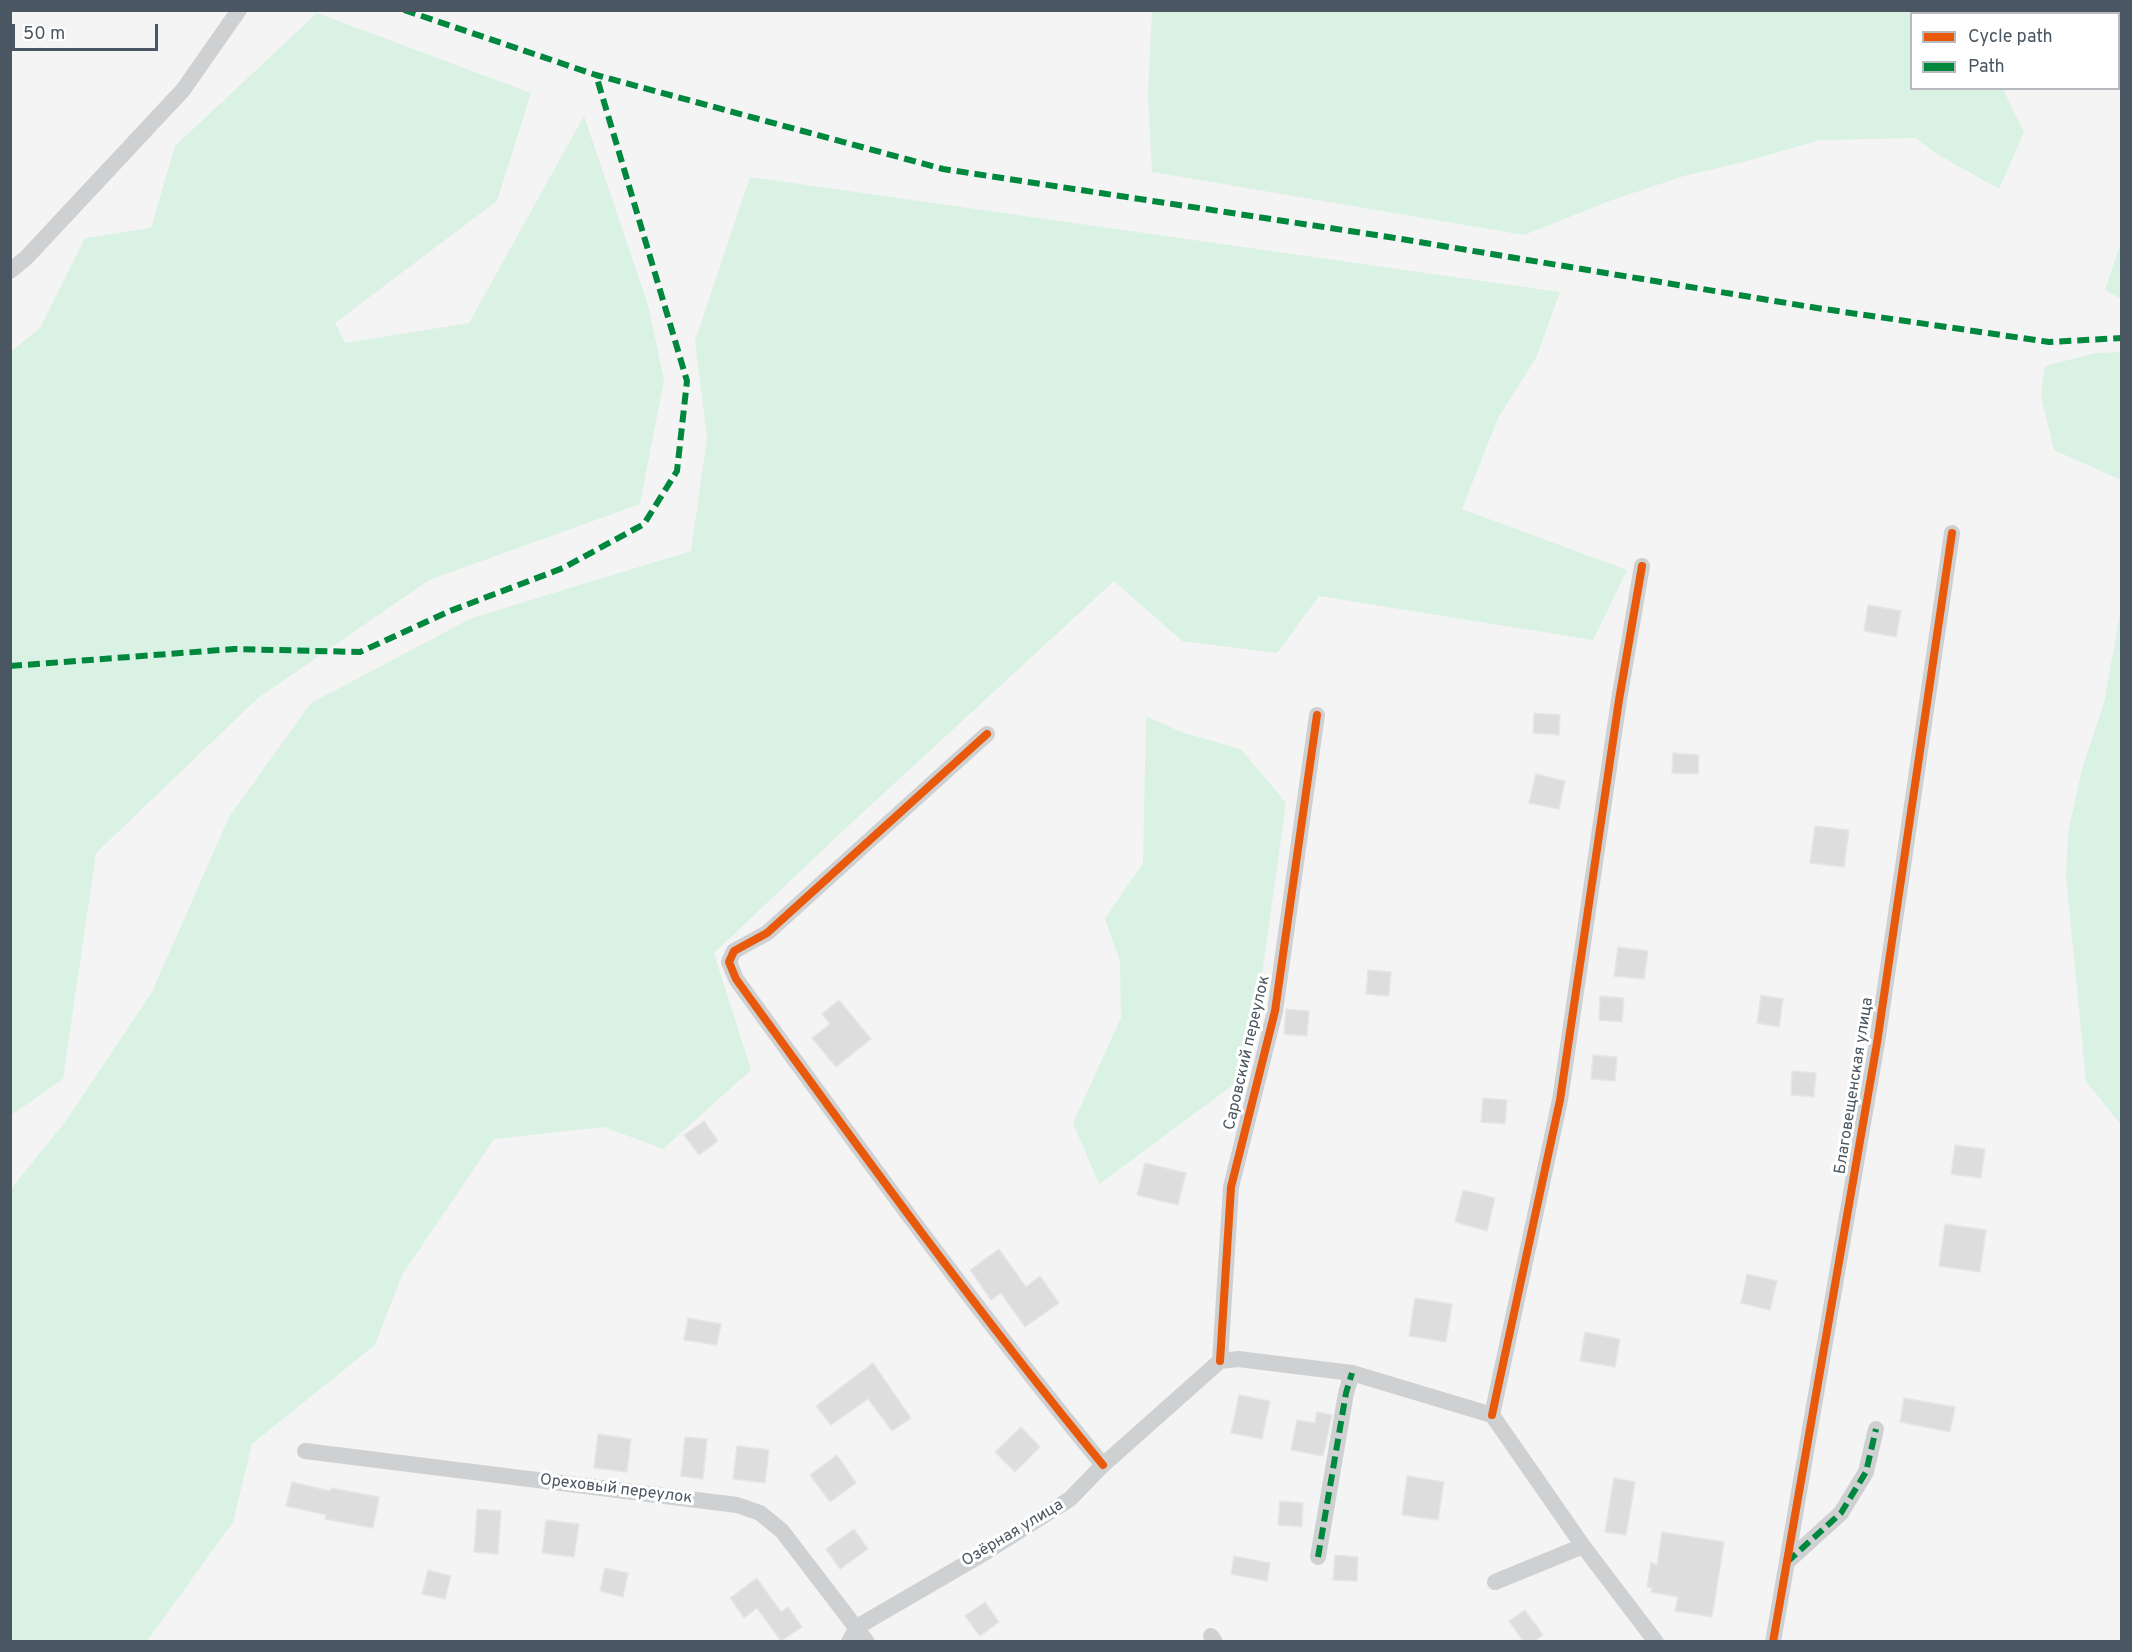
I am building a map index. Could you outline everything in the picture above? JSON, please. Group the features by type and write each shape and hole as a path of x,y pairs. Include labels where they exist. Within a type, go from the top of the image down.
{"street":[{"path":"10,271 26,258 183,90 239,10"},
{"name":"Благовещенская улица","path":"1773,1641 1877,1042 1952,533"},
{"path":"1492,1415 1560,1100 1642,566"},
{"name":"Саровский переулок","path":"1220,1361 1231,1187 1275,1011 1317,715"},
{"path":"987,734 767,933 734,951 729,962 736,979 813,1086 1042,1390 1102,1465"},
{"path":"1220,1361 1238,1359 1352,1373 1492,1415 1583,1546 1656,1641"},
{"name":"Озёрная улица","path":"853,1634 1070,1499 1102,1465 1220,1361"},
{"path":"1318,1557 1346,1393 1352,1373"},
{"path":"1787,1562 1841,1513 1866,1472 1876,1429"},
{"name":"Ореховый переулок","path":"305,1451 737,1505 760,1513 782,1531 853,1634 867,1641"},
{"path":"1495,1582 1583,1546"}],"green space":[{"path":"1152,11 1975,11 1910,12 1910,90 2003,90 2024,132 1999,189 1937,154 1915,138 1820,140 1744,162 1687,175 1612,200 1524,235 1152,172 1148,94"},
{"path":"317,13 531,93 497,201 335,323 345,343 469,323 584,116 648,305 664,380 640,504 429,580 258,698 96,853 63,1079 11,1115 11,352 40,328 85,238 151,228 175,146"},
{"path":"750,177 1560,292 1536,358 1498,418 1462,509 1627,570 1593,640 1319,596 1277,653 1182,641 1114,581 714,953 751,1070 663,1149 604,1127 494,1139 402,1275 375,1345 252,1444 233,1522 147,1641 11,1641 11,1189 65,1122 152,992 229,817 311,703 472,618 691,551 707,438 695,341"},
{"path":"2121,242 2121,299 2105,290"},
{"path":"2122,352 2121,480 2054,450 2041,396 2045,366 2096,353"},
{"path":"2121,608 2122,1125 2086,1081 2066,877 2068,833 2082,769 2104,703"},
{"path":"1146,716 1181,732 1241,749 1286,803 1248,1074 1099,1184 1073,1123 1121,1018 1120,961 1105,919 1143,863"}],"building":[{"path":"1868,605 1901,611 1896,637 1864,631"},
{"path":"1534,713 1560,715 1559,735 1533,733"},
{"path":"1673,753 1699,755 1698,774 1672,773"},
{"path":"1536,774 1565,781 1559,809 1529,803"},
{"path":"1815,826 1849,830 1844,867 1810,863"},
{"path":"1618,947 1648,951 1644,979 1614,976"},
{"path":"1368,970 1391,972 1389,996 1366,994"},
{"path":"1761,995 1783,999 1779,1027 1757,1023"},
{"path":"1600,996 1624,998 1622,1022 1599,1020"},
{"path":"839,1000 871,1039 836,1067 812,1038 830,1024 822,1014"},
{"path":"1286,1009 1309,1011 1307,1036 1284,1034"},
{"path":"1593,1055 1617,1057 1615,1081 1591,1079"},
{"path":"1792,1071 1816,1073 1814,1097 1791,1095"},
{"path":"1483,1098 1507,1100 1505,1124 1481,1122"},
{"path":"704,1121 718,1141 699,1155 684,1135"},
{"path":"1955,1145 1985,1149 1981,1178 1951,1174"},
{"path":"1145,1163 1186,1173 1178,1205 1137,1195"},
{"path":"1463,1190 1495,1198 1487,1231 1455,1222"},
{"path":"1945,1224 1986,1230 1980,1272 1939,1266"},
{"path":"999,1249 1026,1287 1040,1276 1059,1303 1025,1327 1001,1293 991,1300 970,1270"},
{"path":"1747,1274 1777,1281 1770,1310 1741,1303"},
{"path":"1415,1298 1452,1304 1446,1342 1409,1336"},
{"path":"688,1318 721,1324 717,1345 684,1340"},
{"path":"1585,1332 1620,1339 1615,1367 1580,1361"},
{"path":"873,1363 911,1418 892,1431 868,1399 831,1425 816,1406"},
{"path":"1239,1395 1270,1401 1262,1439 1231,1433"},
{"path":"1904,1398 1955,1407 1950,1432 1900,1422"},
{"path":"1317,1412 1332,1415 1323,1456 1291,1450 1297,1420 1315,1423"},
{"path":"1021,1427 1040,1447 1015,1472 995,1452"},
{"path":"598,1434 631,1439 627,1472 594,1468"},
{"path":"685,1437 707,1439 703,1479 681,1476"},
{"path":"737,1446 769,1450 765,1483 733,1479"},
{"path":"837,1455 856,1483 830,1502 810,1475"},
{"path":"1407,1476 1444,1482 1438,1520 1402,1515"},
{"path":"1614,1478 1635,1482 1626,1535 1605,1532"},
{"path":"292,1482 330,1491 331,1488 379,1497 373,1528 325,1519 326,1515 286,1506"},
{"path":"1280,1501 1303,1503 1302,1527 1278,1525"},
{"path":"477,1509 501,1511 498,1554 474,1552"},
{"path":"546,1520 579,1524 574,1557 542,1553"},
{"path":"854,1529 868,1549 840,1569 826,1549"},
{"path":"1662,1532 1724,1542 1712,1617 1675,1611 1678,1597 1651,1592 1652,1588 1647,1587 1651,1562 1657,1565"},
{"path":"1335,1555 1358,1557 1357,1581 1333,1580"},
{"path":"1234,1556 1270,1563 1267,1581 1231,1574"},
{"path":"605,1568 628,1573 623,1597 600,1591"},
{"path":"428,1570 451,1576 445,1599 422,1594"},
{"path":"757,1578 781,1612 788,1607 802,1627 781,1641 757,1608 744,1618 730,1598"},
{"path":"985,1602 999,1622 980,1636 965,1616"},
{"path":"1525,1610 1543,1635 1534,1641 1523,1641 1509,1621"}],"marked path":[{"path":"404,10 596,75 943,169 1389,237 1817,308 2049,342 2122,338"},
{"path":"10,666 234,649 360,652 450,611 563,568 644,524 677,471 687,381 596,75"},
{"path":"1318,1557 1346,1393 1352,1373"},
{"path":"1787,1562 1841,1513 1866,1472 1876,1429"}],"cycle path":[{"path":"1773,1642 1877,1043 1952,533"},
{"path":"1492,1415 1560,1100 1619,700 1642,566"},
{"path":"1220,1361 1231,1187 1275,1011 1317,715"},
{"path":"987,734 767,933 734,951 729,962 736,979 916,1225 1103,1465"}]}
